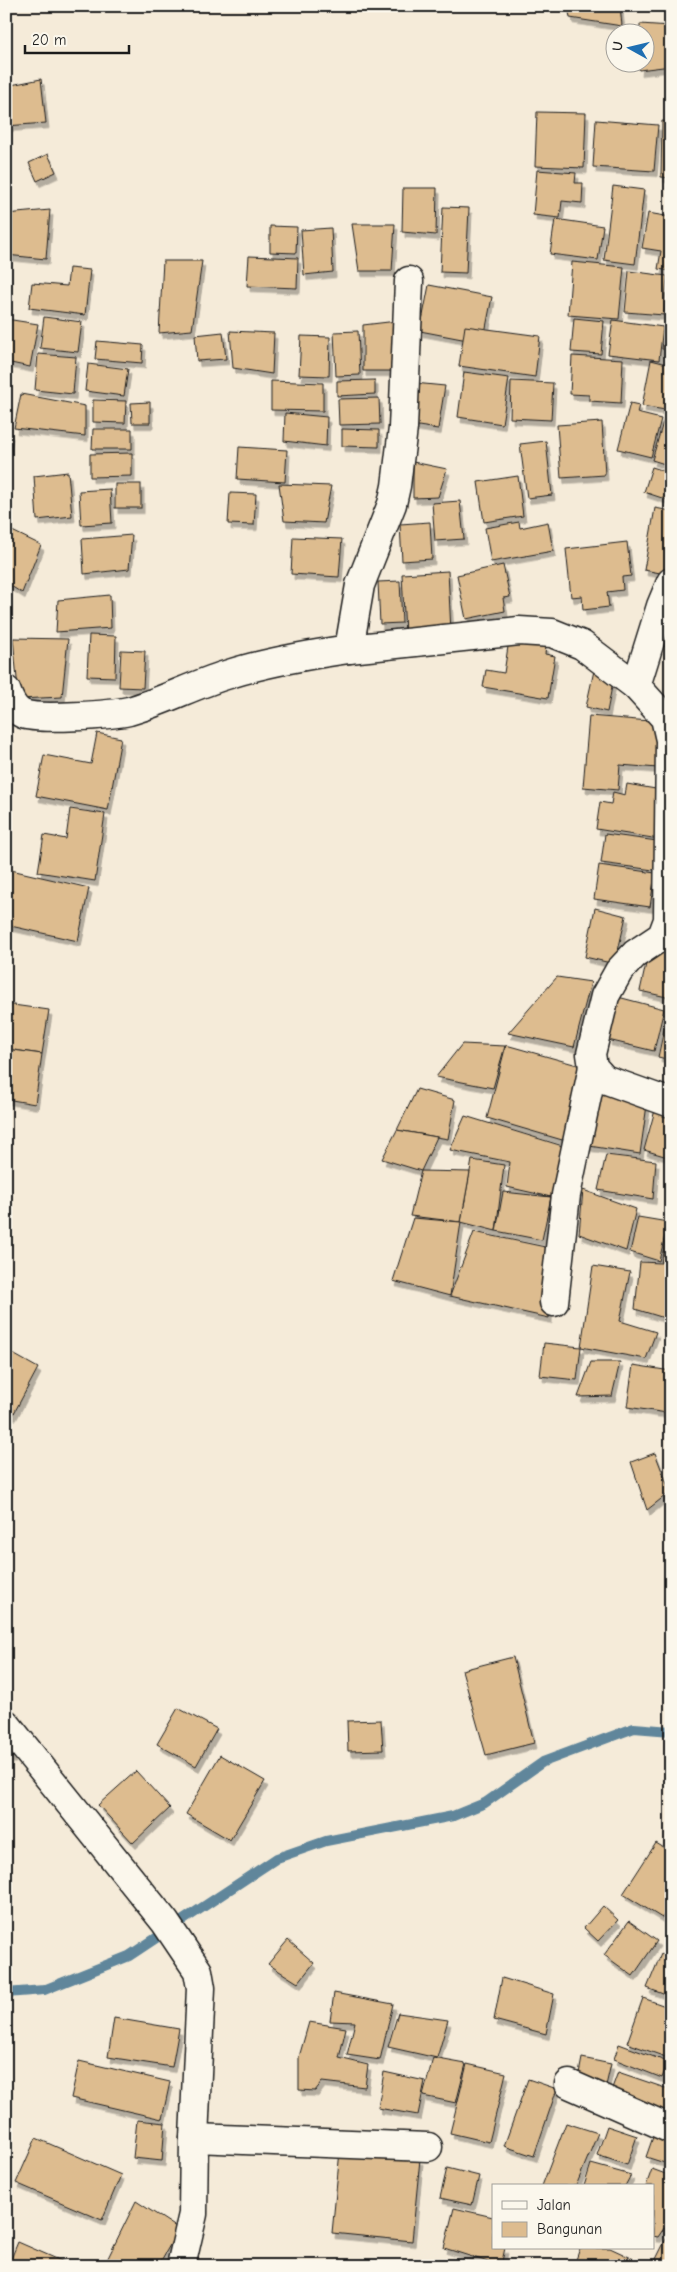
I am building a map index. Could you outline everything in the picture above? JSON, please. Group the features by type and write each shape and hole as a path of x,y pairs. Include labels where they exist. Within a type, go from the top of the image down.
{"street":[{"path":"349,649 360,585 392,504 396,486 403,428 409,281"},
{"path":"636,686 654,634 660,606 671,582"},
{"path":"6,690 13,706 22,714 37,716 112,714 130,711 235,672 299,656 519,631 552,633 582,645 636,686 665,718 670,740 668,920 662,936 635,954 619,971 605,996 591,1054 593,1068 566,1195 554,1302"},
{"path":"593,1068 604,1080 671,1103"},
{"path":"6,1724 165,1922 198,1971 201,1988 194,2138 193,2214 181,2266"},
{"path":"569,2084 671,2129"},
{"path":"194,2138 428,2147"}],"building":[{"path":"568,6 620,6 622,22 604,23 570,18"},
{"path":"654,25 671,26 671,66 654,68"},
{"path":"41,79 46,123 6,126 6,86"},
{"path":"537,112 586,113 584,168 535,166"},
{"path":"596,120 658,125 654,171 593,167"},
{"path":"662,121 671,122 671,178 661,177"},
{"path":"48,154 56,172 37,181 29,163"},
{"path":"537,170 576,173 575,183 583,183 582,203 562,201 560,218 533,215"},
{"path":"613,186 644,190 635,264 604,260"},
{"path":"403,188 437,188 436,235 402,232"},
{"path":"443,207 469,208 466,273 440,272"},
{"path":"50,210 46,259 6,255 6,214"},
{"path":"648,213 671,217 671,271 658,269 661,251 642,248"},
{"path":"555,219 603,226 598,260 550,254"},
{"path":"352,224 395,224 392,271 359,271"},
{"path":"270,226 297,227 296,253 270,252"},
{"path":"331,228 333,272 304,275 301,230"},
{"path":"249,256 298,258 297,288 247,286"},
{"path":"163,261 202,261 192,330 159,333"},
{"path":"572,262 624,267 619,319 568,315"},
{"path":"69,268 90,270 85,315 29,308 32,283 67,286"},
{"path":"629,271 667,276 664,315 625,312"},
{"path":"429,285 492,297 483,343 420,331"},
{"path":"669,308 671,309 671,350 662,349"},
{"path":"44,317 82,322 78,352 40,348"},
{"path":"574,318 604,321 601,354 571,352"},
{"path":"6,319 38,324 30,367 6,362"},
{"path":"613,320 663,327 659,360 608,354"},
{"path":"397,321 397,371 363,371 363,325"},
{"path":"465,326 540,336 535,377 459,366"},
{"path":"230,331 274,333 272,374 233,368"},
{"path":"358,331 360,375 336,376 334,332"},
{"path":"223,332 226,359 197,361 195,335"},
{"path":"301,336 330,337 329,376 299,375"},
{"path":"97,341 143,345 142,363 95,359"},
{"path":"38,354 76,357 73,394 35,390"},
{"path":"572,356 623,359 621,403 589,401 589,395 570,394"},
{"path":"651,360 671,365 671,411 642,406"},
{"path":"88,364 128,369 124,396 85,391"},
{"path":"464,372 509,378 502,424 458,417"},
{"path":"375,380 375,394 337,396 337,381"},
{"path":"271,381 323,383 323,411 271,410"},
{"path":"511,381 553,383 551,420 510,418"},
{"path":"414,383 445,386 438,429 412,425"},
{"path":"21,394 85,406 85,436 14,428"},
{"path":"379,398 380,424 339,425 338,399"},
{"path":"93,400 126,401 125,423 93,422"},
{"path":"150,402 150,423 132,423 131,403"},
{"path":"630,403 639,405 637,413 661,419 651,457 618,449"},
{"path":"285,413 327,417 326,446 284,441"},
{"path":"664,419 671,421 671,466 652,460"},
{"path":"602,422 605,475 561,478 557,425"},
{"path":"93,429 132,429 132,449 92,449"},
{"path":"342,429 379,430 379,447 342,446"},
{"path":"6,433 10,433 6,456"},
{"path":"546,441 552,495 527,498 520,444"},
{"path":"239,447 287,450 285,482 237,479"},
{"path":"132,453 132,476 90,477 90,454"},
{"path":"413,462 447,469 438,497 413,498"},
{"path":"652,467 671,473 671,501 644,492"},
{"path":"68,472 72,516 37,520 34,476"},
{"path":"518,476 523,516 484,522 478,482"},
{"path":"115,484 141,484 141,508 115,508"},
{"path":"279,484 331,486 324,523 284,521"},
{"path":"110,489 112,523 81,525 79,491"},
{"path":"230,493 256,494 254,525 228,524"},
{"path":"460,501 464,539 435,541 432,503"},
{"path":"655,508 671,511 671,575 644,570"},
{"path":"430,522 432,559 402,561 400,524"},
{"path":"519,522 520,528 548,522 553,551 491,562 485,528"},
{"path":"6,528 41,545 22,593 6,583"},
{"path":"132,535 129,569 84,574 82,539"},
{"path":"293,537 342,539 339,577 291,574"},
{"path":"627,542 631,576 622,577 623,590 607,592 609,607 583,610 582,596 571,597 566,549"},
{"path":"503,565 510,597 503,598 505,611 466,619 457,575"},
{"path":"448,571 451,632 405,634 402,574"},
{"path":"400,581 402,623 380,624 378,582"},
{"path":"110,595 111,628 56,632 58,600"},
{"path":"671,623 671,648 664,646"},
{"path":"89,635 116,636 115,677 87,676"},
{"path":"13,638 68,639 62,697 19,699"},
{"path":"509,640 546,646 545,654 555,656 548,698 483,687 486,670 504,673"},
{"path":"121,650 145,651 143,688 119,687"},
{"path":"595,666 615,671 607,712 586,707"},
{"path":"589,716 662,722 658,768 620,765 618,790 583,787"},
{"path":"97,733 121,738 108,810 36,796 44,755 91,764"},
{"path":"627,784 667,791 659,839 596,829 600,802 611,804 613,792 625,795"},
{"path":"70,809 105,814 95,881 38,872 44,835 66,839"},
{"path":"605,834 665,842 661,871 601,863"},
{"path":"599,865 655,873 650,907 594,899"},
{"path":"11,870 89,888 78,941 6,925 6,891"},
{"path":"595,908 626,916 615,964 585,957"},
{"path":"649,950 671,955 671,998 640,991"},
{"path":"557,977 591,982 574,1047 508,1033"},
{"path":"618,997 664,1009 654,1051 608,1040"},
{"path":"6,1004 49,1010 42,1054 6,1049"},
{"path":"667,1016 671,1017 671,1060 658,1057"},
{"path":"462,1044 505,1046 493,1088 436,1077"},
{"path":"506,1045 588,1068 569,1142 487,1118"},
{"path":"6,1049 42,1054 35,1104 6,1099"},
{"path":"417,1089 455,1100 448,1139 397,1130"},
{"path":"592,1090 648,1098 640,1154 583,1145"},
{"path":"655,1110 671,1114 671,1158 644,1150"},
{"path":"465,1116 566,1147 551,1197 507,1187 510,1162 450,1150"},
{"path":"397,1130 437,1137 421,1171 382,1159"},
{"path":"606,1155 656,1161 653,1199 598,1190"},
{"path":"472,1160 504,1165 496,1231 461,1222"},
{"path":"421,1171 470,1172 461,1222 410,1216"},
{"path":"583,1190 636,1209 626,1251 579,1234"},
{"path":"503,1192 551,1197 542,1240 496,1231"},
{"path":"671,1206 671,1320 635,1309 640,1262 661,1263"},
{"path":"638,1217 668,1222 659,1261 630,1252"},
{"path":"413,1218 461,1222 450,1296 393,1281"},
{"path":"474,1232 550,1248 549,1318 450,1296"},
{"path":"593,1266 630,1272 620,1321 656,1332 646,1359 581,1347"},
{"path":"544,1343 581,1347 577,1380 540,1376"},
{"path":"6,1350 38,1368 13,1415 6,1411"},
{"path":"591,1362 620,1362 612,1396 578,1397"},
{"path":"633,1365 671,1371 667,1413 627,1407"},
{"path":"655,1453 670,1492 647,1510 631,1462"},
{"path":"513,1657 534,1743 486,1755 462,1670"},
{"path":"178,1708 217,1729 196,1766 157,1744"},
{"path":"381,1720 383,1750 348,1751 347,1721"},
{"path":"6,1746 13,1757 6,1759"},
{"path":"220,1755 265,1781 230,1840 186,1814"},
{"path":"136,1771 170,1808 133,1843 98,1805"},
{"path":"656,1843 671,1852 671,1904 662,1918 623,1894"},
{"path":"603,1906 618,1920 598,1941 584,1928"},
{"path":"629,1921 657,1941 633,1976 604,1955"},
{"path":"288,1940 314,1963 298,1983 268,1964"},
{"path":"661,1954 671,1958 671,1997 647,1988"},
{"path":"502,1978 554,1994 546,2034 494,2020"},
{"path":"334,1993 393,2004 380,2060 347,2055 355,2022 330,2021"},
{"path":"643,1998 671,2008 671,2059 627,2043"},
{"path":"398,2013 448,2020 437,2058 388,2047"},
{"path":"114,2018 179,2029 172,2067 108,2057"},
{"path":"309,2022 346,2028 339,2058 368,2065 365,2087 322,2082 315,2091 299,2090 299,2057"},
{"path":"619,2044 668,2062 662,2078 614,2059"},
{"path":"433,2058 466,2064 456,2103 423,2096"},
{"path":"582,2058 611,2064 605,2090 577,2084"},
{"path":"79,2061 170,2082 162,2119 71,2098"},
{"path":"467,2064 506,2073 489,2142 450,2133"},
{"path":"384,2072 425,2081 418,2115 378,2108"},
{"path":"618,2072 671,2090 671,2122 608,2099"},
{"path":"528,2079 557,2089 534,2156 504,2146"},
{"path":"137,2120 165,2123 162,2161 133,2158"},
{"path":"566,2123 598,2133 577,2184 543,2184"},
{"path":"607,2126 637,2136 627,2165 597,2155"},
{"path":"653,2137 671,2143 671,2165 646,2157"},
{"path":"36,2138 121,2175 102,2220 16,2183"},
{"path":"340,2151 420,2159 412,2241 332,2233"},
{"path":"591,2164 631,2175 626,2184 585,2184"},
{"path":"447,2168 479,2176 472,2205 440,2198"},
{"path":"652,2169 671,2176 671,2218 658,2237 654,2236 654,2184 647,2184"},
{"path":"136,2201 179,2229 158,2266 104,2266"},
{"path":"454,2208 492,2217 492,2250 505,2250 501,2266 444,2248"},
{"path":"671,2229 671,2266 653,2265"},
{"path":"18,2242 73,2266 8,2266"},
{"path":"579,2250 614,2250 638,2261 636,2266 574,2266"}],"waterway":[{"path":"6,1993 44,1990 129,1956 277,1858 326,1841 453,1816 485,1803 543,1762 634,1728 671,1731"}]}
